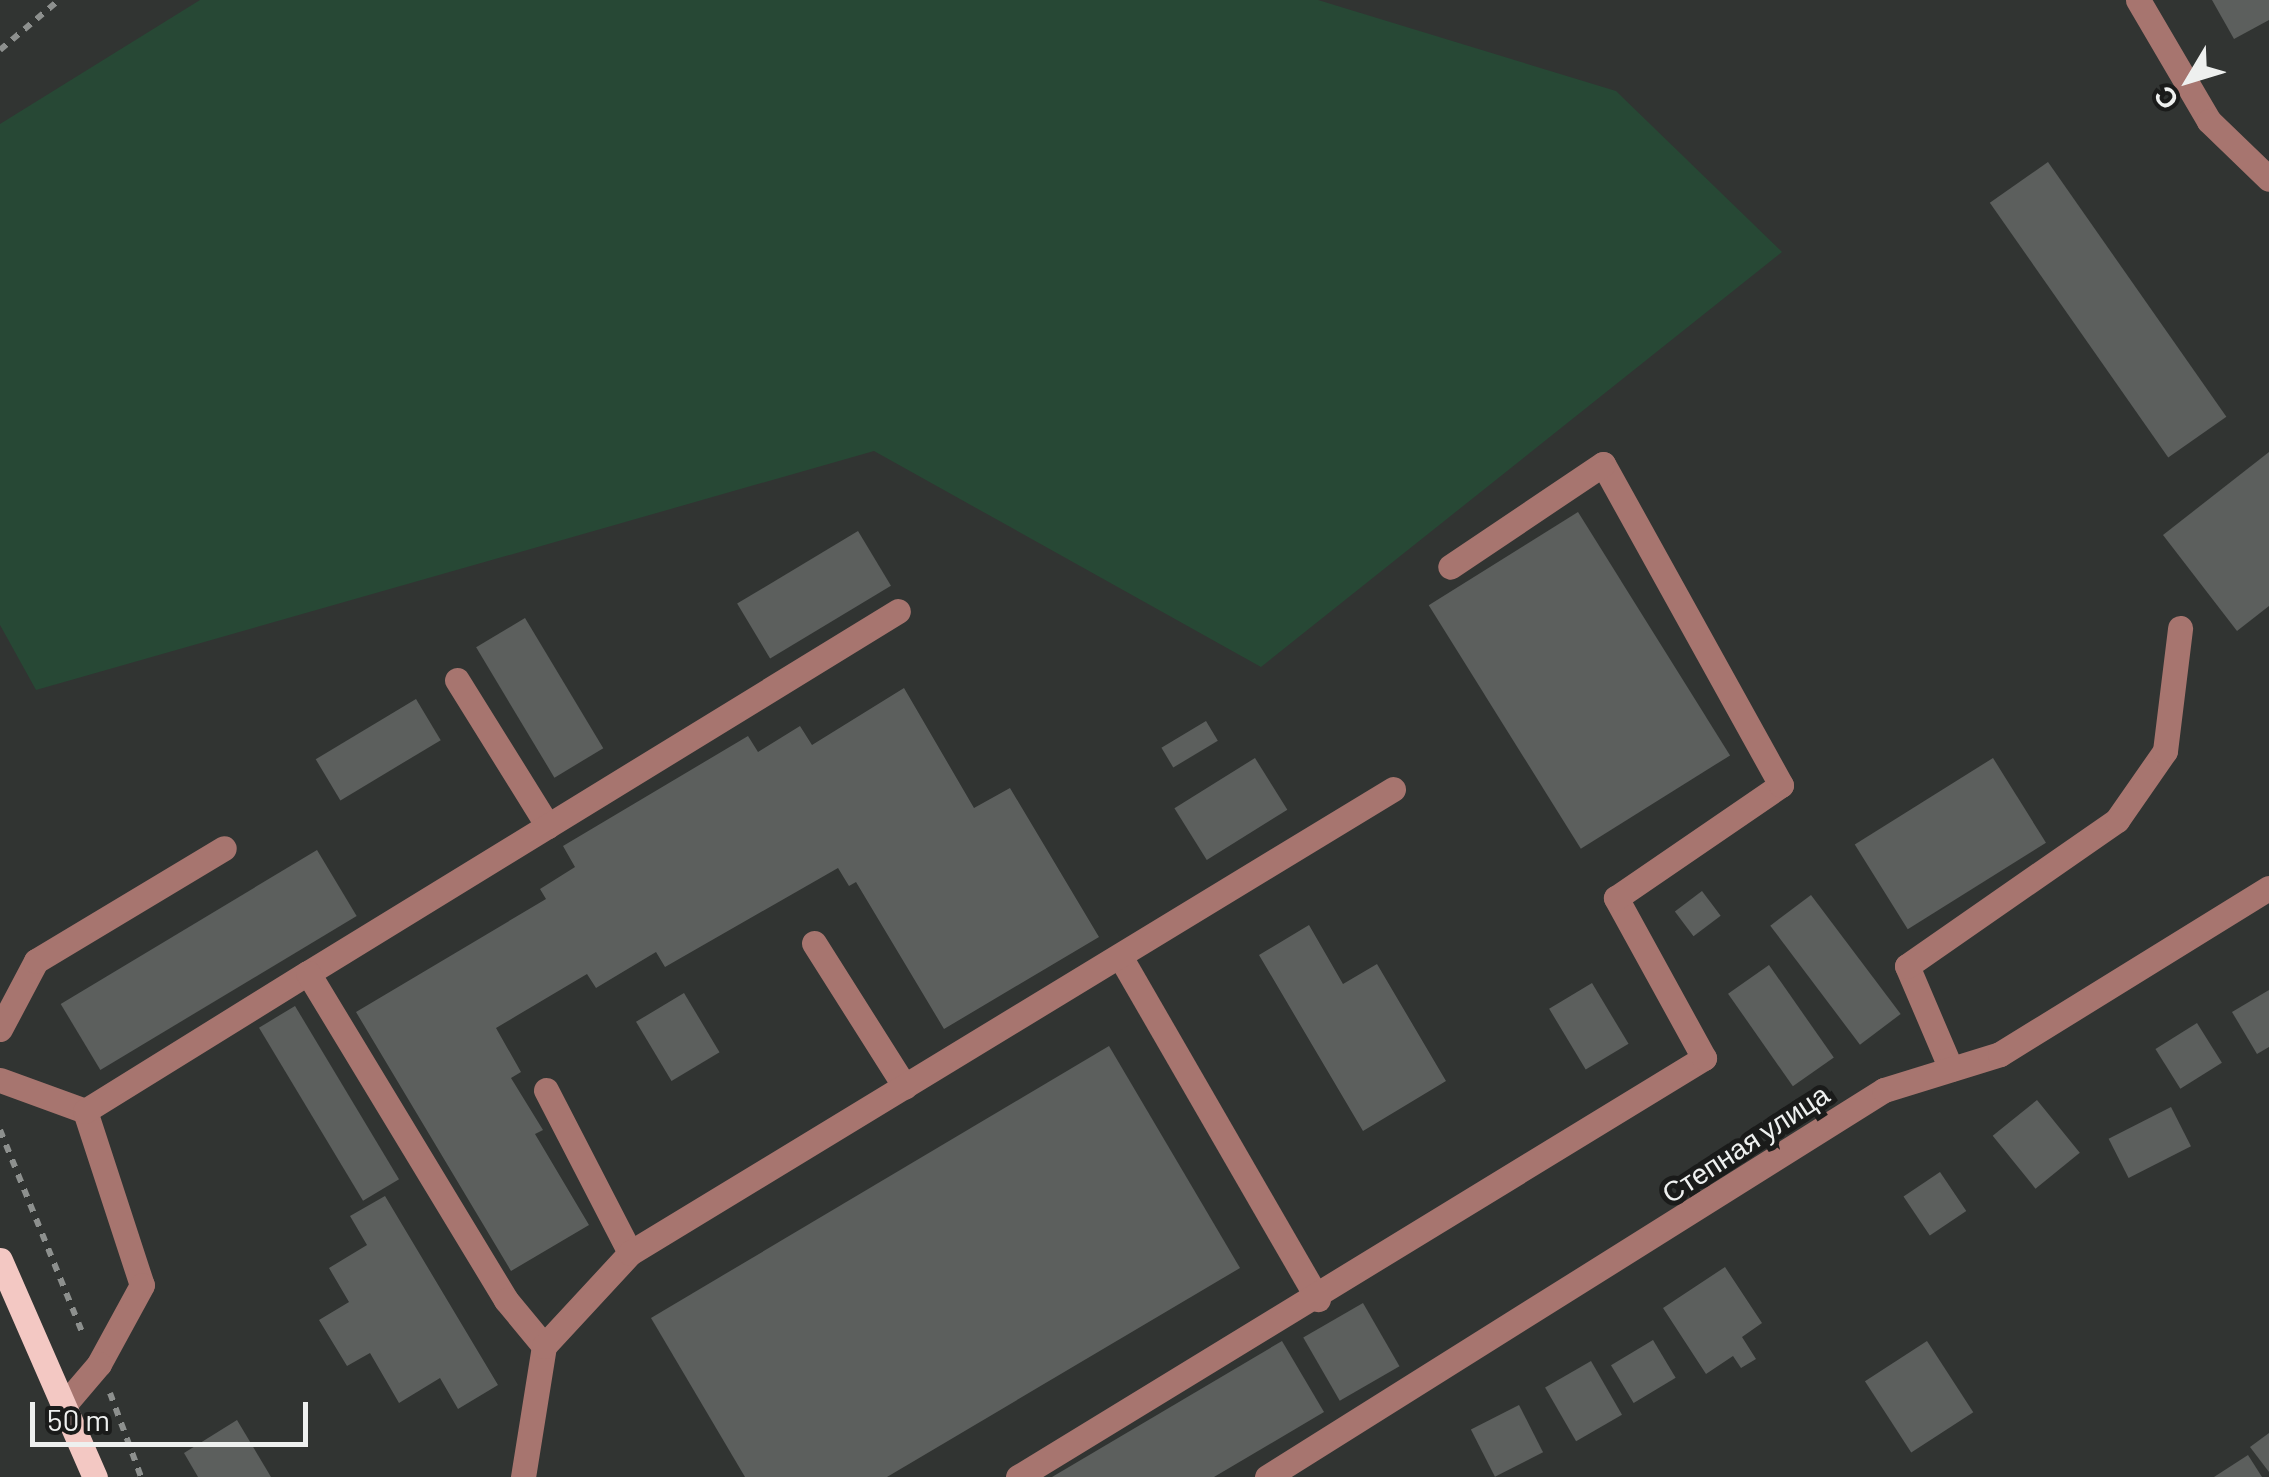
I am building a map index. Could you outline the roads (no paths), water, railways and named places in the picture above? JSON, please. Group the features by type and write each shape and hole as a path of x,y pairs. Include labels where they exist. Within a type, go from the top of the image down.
{"main road":[{"path":"0,1260 95,1477"}],"street":[{"path":"2138,0 2209,121 2269,179"},
{"path":"1018,1477 1318,1298 1704,1058 1616,898 1781,785 1603,464 1450,566"},
{"path":"85,1112 898,611"},
{"path":"1951,1070 1908,966 2117,820 2165,751 2180,628"},
{"path":"458,680 548,826"},
{"path":"523,1477 544,1346 630,1253 1121,958 1393,789"},
{"path":"0,1029 36,961 224,848"},
{"name":"Степная улица","path":"1266,1477 1884,1090 2000,1054 2269,888"},
{"path":"814,943 906,1087"},
{"path":"1121,958 1318,1298"},
{"path":"308,973 506,1300 544,1346"},
{"path":"0,1080 85,1112"},
{"path":"546,1090 630,1253"},
{"path":"64,1405 100,1364 142,1285 85,1112"}]}
